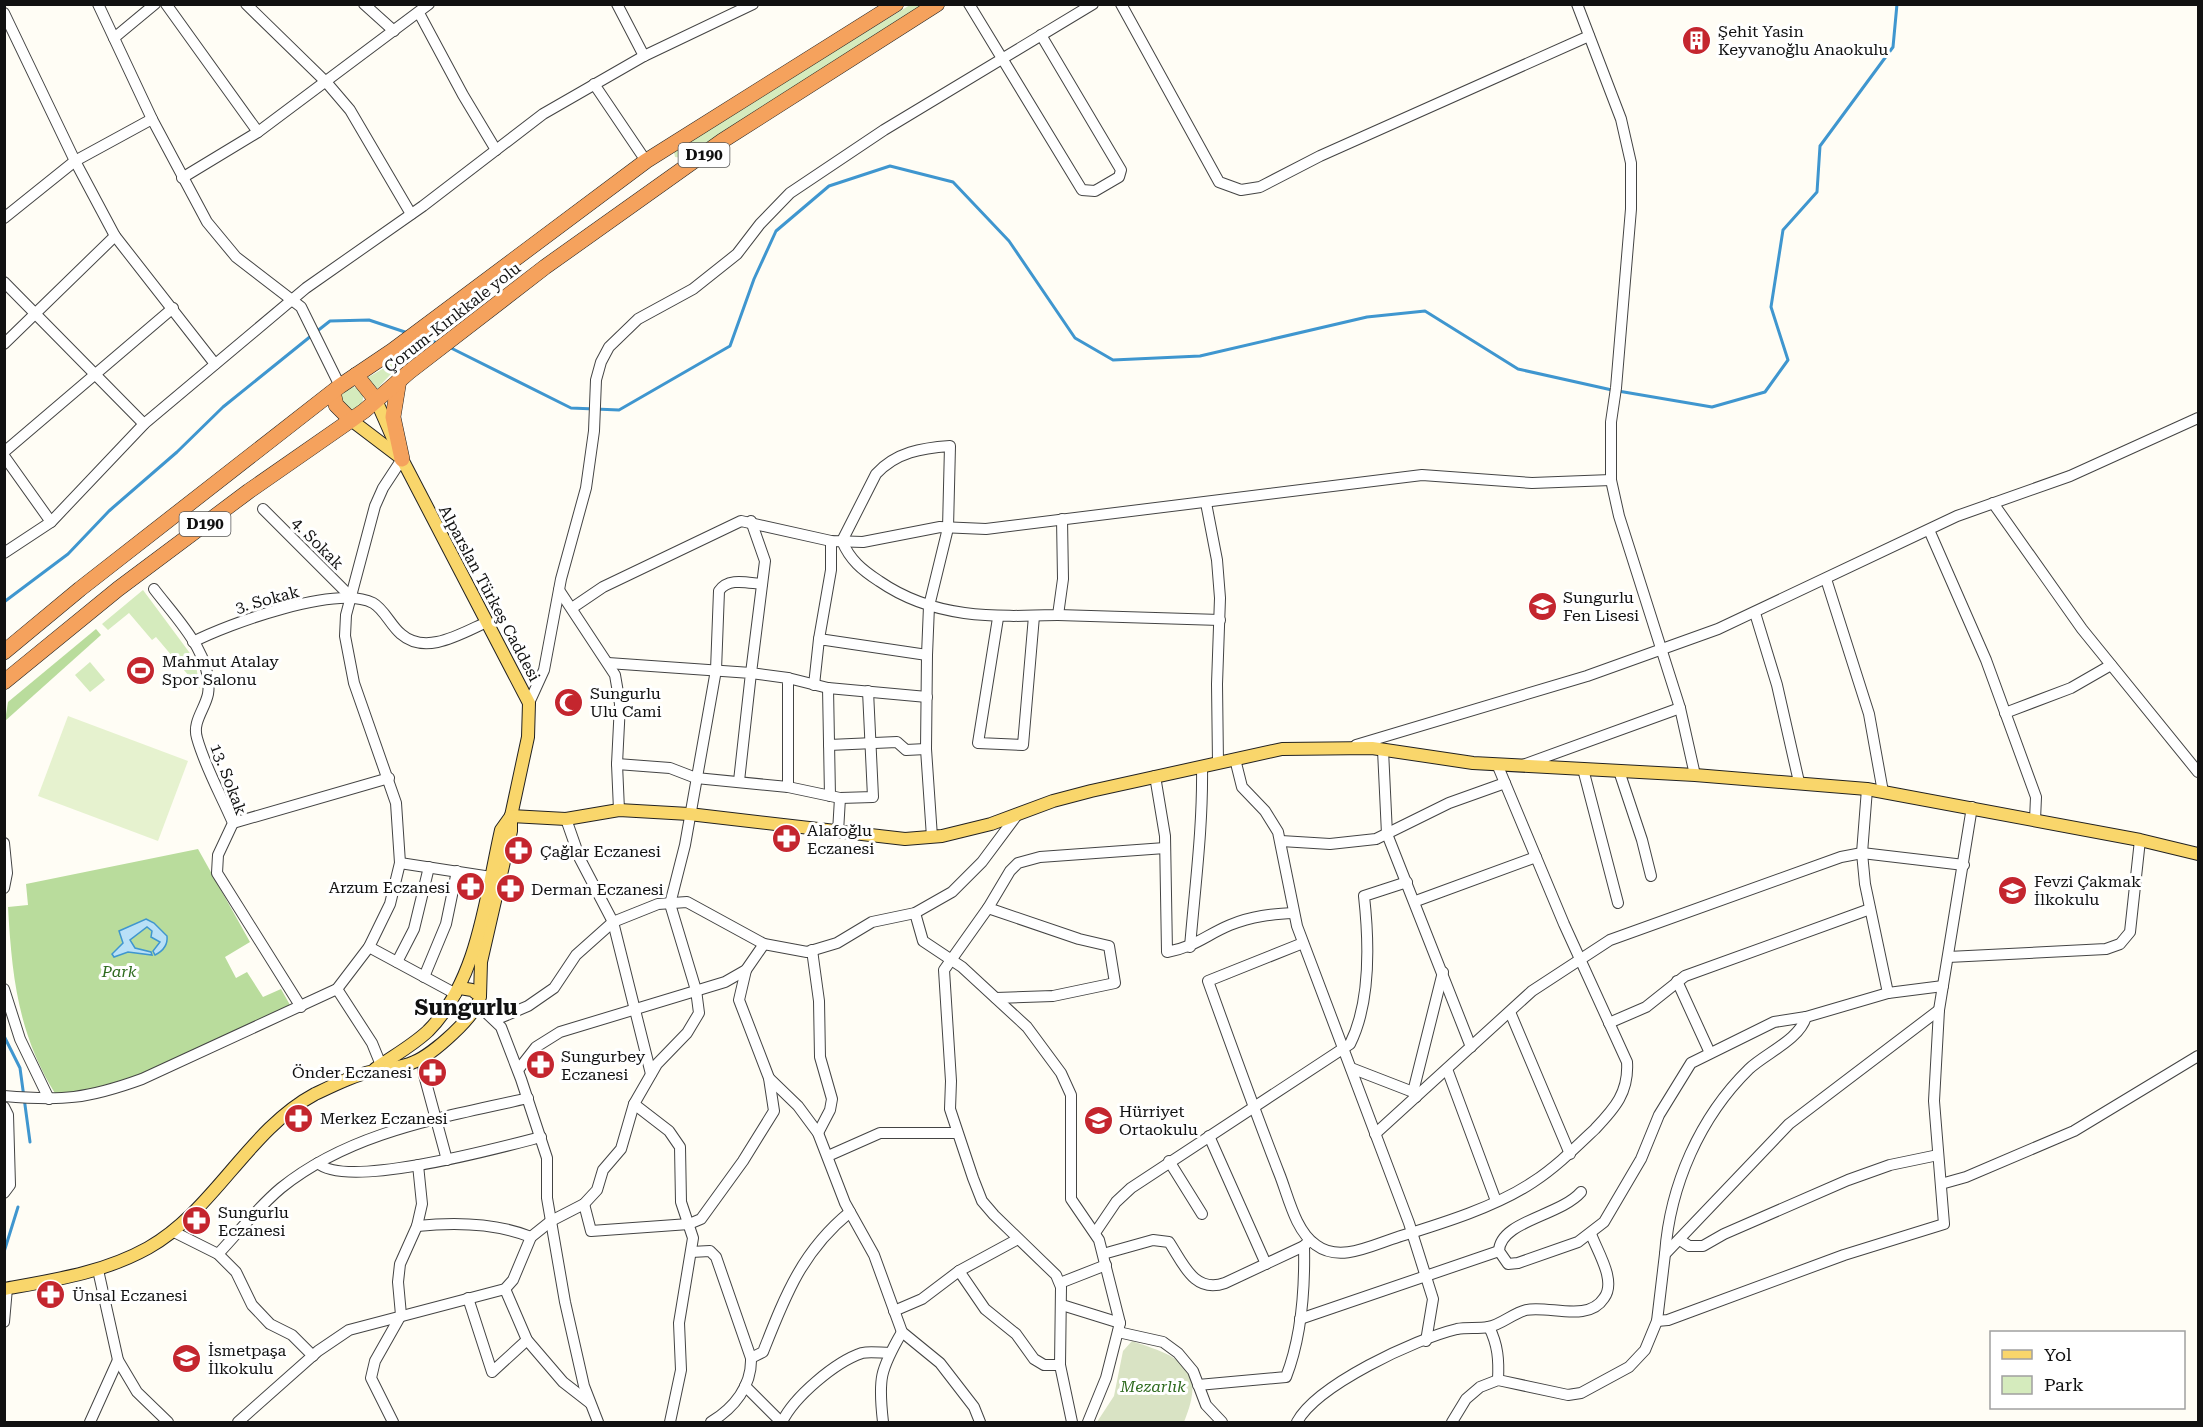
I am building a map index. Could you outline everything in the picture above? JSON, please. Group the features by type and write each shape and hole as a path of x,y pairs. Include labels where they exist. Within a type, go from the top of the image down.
{"highway":[{"name":"Çorum-Kırıkkale yolu","path":"4,652 80,589 337,389 393,351 646,161 896,4"},
{"name":"Çorum-Kırıkkale yolu","path":"4,682 147,567 249,491 351,420 478,318 722,141 938,4"},
{"path":"357,375 376,400"},
{"path":"402,459 393,417 404,376"},
{"path":"337,389 336,405 351,420"}],"main road":[{"name":"Alparslan Türkeş Caddesi","path":"376,400 402,459 529,703 528,737 511,816 511,831 481,962 479,1001"},
{"path":"351,420 402,459"},
{"path":"511,831 527,824 619,810 689,814 905,839 933,837 991,824 1053,801 1155,776 1282,749 1341,749 1383,750 1473,763 1695,775 1867,789 1972,807 2199,854"},
{"name":"Alparslan Türkeş Caddesi","path":"458,991 473,950 501,830 511,816"},
{"path":"511,816 560,819"},
{"path":"6,1288 98,1270 147,1248 172,1231 285,1114 329,1087 377,1068 418,1040 458,991 472,990 479,1001 464,1022 423,1058 405,1066 377,1068"},
{"path":"447,1006 453,1018 464,1022"},
{"path":"418,1040 423,1058"}],"street":[{"path":"98,4 152,119 207,222 236,257 297,303 322,351 337,389"},
{"path":"114,38 155,4"},
{"path":"166,4 258,132"},
{"path":"246,4 327,83 350,110 411,214"},
{"path":"364,4 394,32"},
{"path":"182,178 258,132 327,83 429,4"},
{"path":"617,4 644,56"},
{"path":"4,553 51,522 144,424 215,364 543,114 644,56 753,4"},
{"path":"969,4 1082,190 1092,192 1119,177 1120,166 1041,35"},
{"path":"529,703 544,670 559,590 586,488 594,431 595,393 601,362 609,347 638,319 693,289 737,254 760,224 790,193 884,130 1092,4"},
{"path":"1121,4 1219,182 1241,190 1260,187 1320,156 1589,36"},
{"path":"1577,4 1621,119 1631,163 1631,209 1611,422 1611,480 1619,516 1680,708 1695,775"},
{"path":"4,13 75,161 115,236 215,364"},
{"path":"419,13 463,95 496,150"},
{"path":"594,84 646,161"},
{"path":"4,218 75,161 152,119"},
{"path":"4,344 115,236"},
{"path":"4,282 144,424"},
{"path":"51,522 4,454 173,308"},
{"path":"1341,749 1399,734 1663,650 1755,612 1929,530 1993,503 2070,476 2199,418"},
{"path":"814,685 819,639 836,541 876,474 884,465 894,458 930,447 950,446 948,528 929,606 926,749 933,837"},
{"path":"4,1096 45,1099 89,1096 142,1079 337,989 369,947 396,888 400,863 396,803 349,666 345,626 375,506 383,488 402,459"},
{"path":"572,608 603,587 646,568 733,523 751,521 836,541 862,542 948,528 986,529 1422,474 1532,483 1611,480"},
{"path":"1206,503 1217,560 1220,620 1216,684 1218,763"},
{"path":"1993,503 2082,629 2199,772"},
{"name":"4. Sokak","path":"263,509 352,598"},
{"path":"1058,615 1063,579 1062,519"},
{"path":"739,781 765,555 751,521"},
{"path":"1929,530 1986,660 2036,797 2035,820"},
{"path":"836,541 860,569 902,597 929,606 998,618 1058,615 1220,620"},
{"path":"1826,579 1869,714 1883,792"},
{"path":"238,1422 313,1356 349,1330 505,1289 513,1280 531,1237 551,1221 584,1204 597,1190 603,1170 621,1149 634,1104 651,1074 657,1064 687,1033 699,1013 696,990 670,903 685,845 716,670 721,588 731,582 762,584"},
{"name":"13. Sokak","path":"154,589 201,656 208,686 208,695 196,728 196,736 233,823 218,855 217,873 301,1007"},
{"path":"559,590 615,675 620,704 617,764 619,810"},
{"path":"352,598 374,603 401,635 417,642 440,642 487,622"},
{"name":"3. Sokak","path":"193,642 256,616 306,604 352,598"},
{"path":"1755,612 1777,685 1799,782"},
{"path":"998,618 978,743 1023,745 1034,616"},
{"path":"819,639 927,655"},
{"path":"608,663 751,673 788,678 828,688 927,697"},
{"path":"2005,713 2072,687 2111,665"},
{"path":"788,678 788,788"},
{"path":"828,688 829,745 838,832"},
{"path":"617,764 670,768 696,778 739,781 835,797 873,797 868,691"},
{"path":"1522,765 1680,708"},
{"path":"829,745 897,742 906,750 926,749"},
{"path":"1383,750 1387,834 1416,902 1471,1047"},
{"path":"1235,759 1242,787 1265,811 1278,832 1294,913 1303,943 1412,1233 1433,1299 1426,1341"},
{"path":"1103,1254 1153,1240 1169,1242 1191,1276 1200,1283 1211,1285 1225,1283 1307,1243 1342,1254 1412,1233 1496,1201 1532,1183 1570,1154 1613,1109 1625,1088 1627,1062 1580,959 1497,764"},
{"path":"1191,946 1202,836 1202,766"},
{"path":"1583,769 1618,903"},
{"path":"1619,771 1651,876"},
{"path":"1155,776 1165,848 1167,952 1191,946 1227,926 1250,918 1294,913"},
{"path":"233,823 389,778"},
{"path":"1281,841 1359,843 1387,834 1449,803 1505,783"},
{"path":"1867,789 1862,853 1870,909 1888,993"},
{"path":"1657,1321 1668,1320 1844,1256 1944,1224 1934,1101 1939,1010 1972,807"},
{"path":"495,1020 528,1006 554,988 576,955 612,922 658,904 687,902 764,944 807,952 837,943 872,922 915,914 959,884 982,862 1017,815"},
{"path":"560,819 612,922 651,1074"},
{"path":"1948,957 2106,949 2120,944 2130,932 2140,840"},
{"path":"4,843 7,873 4,888"},
{"path":"1072,1422 1060,1365 1058,1333 1063,1296 1060,1283 1056,1275 982,1201 956,1133 950,1109 951,1081 942,979 944,970 988,909 1010,871 1018,863 1040,857 1165,848"},
{"path":"1375,1134 1414,1095 1448,1069 1532,991 1610,940 1830,861 1862,853 1964,865"},
{"path":"1416,902 1536,857"},
{"path":"400,863 491,877"},
{"path":"397,962 414,929 429,867"},
{"path":"424,977 446,924 457,872"},
{"path":"1095,1233 1116,1202 1131,1188 1169,1161 1344,1049 1352,1040 1366,978 1370,943 1364,896 1407,882"},
{"path":"988,909 1079,939 1109,946 1115,983 1053,996 996,998"},
{"path":"1609,1023 1646,1007 1677,981 1704,968 1870,909"},
{"path":"915,914 923,941 952,961 1027,1027 1061,1072 1071,1095 1071,1199 1095,1233 1103,1254 1119,1327 1106,1378 1088,1422"},
{"path":"1198,1385 1286,1377 1297,1350 1307,1243 1253,1107 1208,981 1303,943"},
{"path":"584,1204 591,1231 689,1224 706,1214 774,1111 770,1078 739,1000 746,970 764,944"},
{"path":"369,947 424,977 458,991"},
{"path":"812,950 819,1001 820,1057 832,1099 830,1110 818,1133"},
{"path":"518,1070 536,1047 560,1032 725,982 746,970"},
{"path":"1414,1095 1443,971"},
{"path":"1677,981 1710,1053"},
{"path":"1581,1192 1564,1207 1517,1226 1506,1233 1500,1243 1499,1251 1508,1263 1518,1263 1578,1242 1604,1222 1641,1159 1659,1115 1691,1063 1774,1022 1806,1017 1888,993 1943,986"},
{"path":"4,989 20,1039 45,1099"},
{"path":"337,989 372,1043 377,1068"},
{"path":"479,1001 501,1027 528,1098 547,1158 547,1198 565,1302 590,1403 597,1422"},
{"path":"1665,1254 1789,1124 1939,1010"},
{"path":"1510,1012 1570,1154"},
{"path":"1452,1422 1466,1399 1480,1387 1498,1380 1562,1395 1581,1393 1621,1373 1636,1361 1648,1345 1657,1321 1667,1228 1673,1201 1691,1152 1707,1119 1729,1090 1751,1068 1793,1035 1804,1024 1806,1017"},
{"path":"1941,1184 1966,1177 2074,1131 2199,1056"},
{"path":"423,1058 423,1075 447,1160"},
{"path":"1351,1068 1414,1095"},
{"path":"1448,1069 1496,1201"},
{"path":"770,1078 798,1106 818,1133 850,1212 874,1256 902,1332 940,1362 974,1407 980,1422"},
{"path":"218,1254 280,1189 318,1162 382,1132 528,1098"},
{"path":"634,1104 669,1131 680,1147 681,1202 693,1238 679,1323 681,1370 670,1422"},
{"path":"4,1107 8,1115 9,1174 9,1185 4,1192"},
{"path":"828,1156 880,1133 956,1133"},
{"path":"1209,1136 1266,1264"},
{"path":"318,1162 325,1168 394,1169 447,1160 541,1137"},
{"path":"1680,1240 1689,1246 1703,1246 1724,1234 1848,1180 1890,1165 1938,1155"},
{"path":"1169,1161 1203,1214"},
{"path":"393,1422 371,1378 375,1361 401,1315 399,1272 405,1250 417,1227 423,1196 418,1165"},
{"path":"751,1358 763,1352 797,1270 830,1228 850,1212"},
{"path":"417,1227 462,1223 512,1230 531,1237"},
{"path":"172,1231 218,1254 236,1272 252,1305 270,1324 292,1335 313,1356"},
{"path":"1297,1422 1301,1415 1322,1395 1362,1369 1455,1329 1489,1327 1529,1309 1573,1311 1600,1304 1608,1292 1608,1280 1591,1234"},
{"path":"894,1311 937,1291 959,1271 1018,1239"},
{"path":"691,1252 710,1251 716,1257 751,1358 752,1370 741,1395 729,1409 711,1422"},
{"path":"1300,1318 1499,1251"},
{"path":"1060,1283 1106,1265"},
{"path":"98,1270 118,1360 137,1392 168,1422"},
{"path":"959,1271 984,1309 1016,1334 1034,1359 1044,1365 1060,1365"},
{"path":"4,1322 6,1288"},
{"path":"505,1289 527,1340 563,1382 590,1403"},
{"path":"468,1298 492,1372 527,1340"},
{"path":"1062,1305 1163,1342 1178,1353 1193,1371 1206,1405 1222,1422"},
{"path":"1489,1327 1496,1341 1499,1359 1498,1380"},
{"path":"883,1422 879,1387 884,1362 902,1332"},
{"path":"745,1386 782,1422 811,1387 835,1366 863,1353 890,1353"},
{"path":"90,1422 118,1360"}],"green space":[{"path":"910,5 923,5 682,158 675,157 674,152 678,147"},
{"path":"401,358 403,361 376,390 367,378"},
{"path":"352,387 360,390 363,398 360,406 352,409 344,406 341,398 344,390"},
{"path":"143,590 195,660 200,689 156,637 152,640 129,613 108,630 102,624"},
{"path":"96,629 101,635 5,721 8,702"},
{"path":"90,662 105,680 90,692 75,675"},
{"path":"68,716 188,761 158,841 38,796"},
{"name":"Park","path":"198,849 250,942 225,957 236,978 247,972 263,997 281,989 290,1005 141,1074 83,1094 56,1095 33,1050 19,1004 8,907 28,905 26,884"},
{"name":"Mezarlık","path":"1132,1341 1163,1353 1185,1366 1193,1388 1191,1403 1184,1422 1097,1422 1114,1396 1123,1351"}],"water":[{"path":"146,919 154,923 167,936 163,950 155,955 153,951 160,942 151,937 152,931 147,927 130,940 135,948 151,952 152,955 128,952 114,957 112,954 123,943 119,931"}],"waterway":[{"path":"1618,391 1712,407 1765,392 1788,360 1771,307 1783,230 1817,192 1820,146 1893,47 1897,4"},
{"path":"449,347 571,408 619,410 730,346 754,279 776,231 829,186 890,166 953,182 1009,241 1075,338 1113,360 1200,356 1367,317 1425,311 1518,369 1612,390"},
{"path":"316,332 330,321 369,320 408,333"},
{"path":"4,602 68,554 109,511 177,452 223,407 311,336"},
{"path":"420,337 437,343"},
{"path":"4,1036 20,1068 30,1142"},
{"path":"4,1252 18,1207"}],"place":[{"name":"Şehit Yasin Keyvanoğlu Anaokulu","path":"1697,40"},
{"name":"Sungurlu Fen Lisesi","path":"1542,606"},
{"name":"Mahmut Atalay Spor Salonu","path":"141,670"},
{"name":"Sungurlu Ulu Cami","path":"569,702"},
{"name":"Alafoğlu Eczanesi","path":"786,839"},
{"name":"Çağlar Eczanesi","path":"519,851"},
{"name":"Arzum Eczanesi","path":"471,887"},
{"name":"Derman Eczanesi","path":"510,889"},
{"name":"Fevzi Çakmak İlkokulu","path":"2013,890"},
{"name":"Sungurbey Eczanesi","path":"540,1065"},
{"name":"Önder Eczanesi","path":"433,1072"},
{"name":"Merkez Eczanesi","path":"299,1118"},
{"name":"Hürriyet Ortaokulu","path":"1098,1120"},
{"name":"Sungurlu Eczanesi","path":"197,1221"},
{"name":"Ünsal Eczanesi","path":"51,1295"},
{"name":"İsmetpaşa İlkokulu","path":"187,1359"}],"district":[{"name":"Sungurlu","path":"466,1007"}]}
